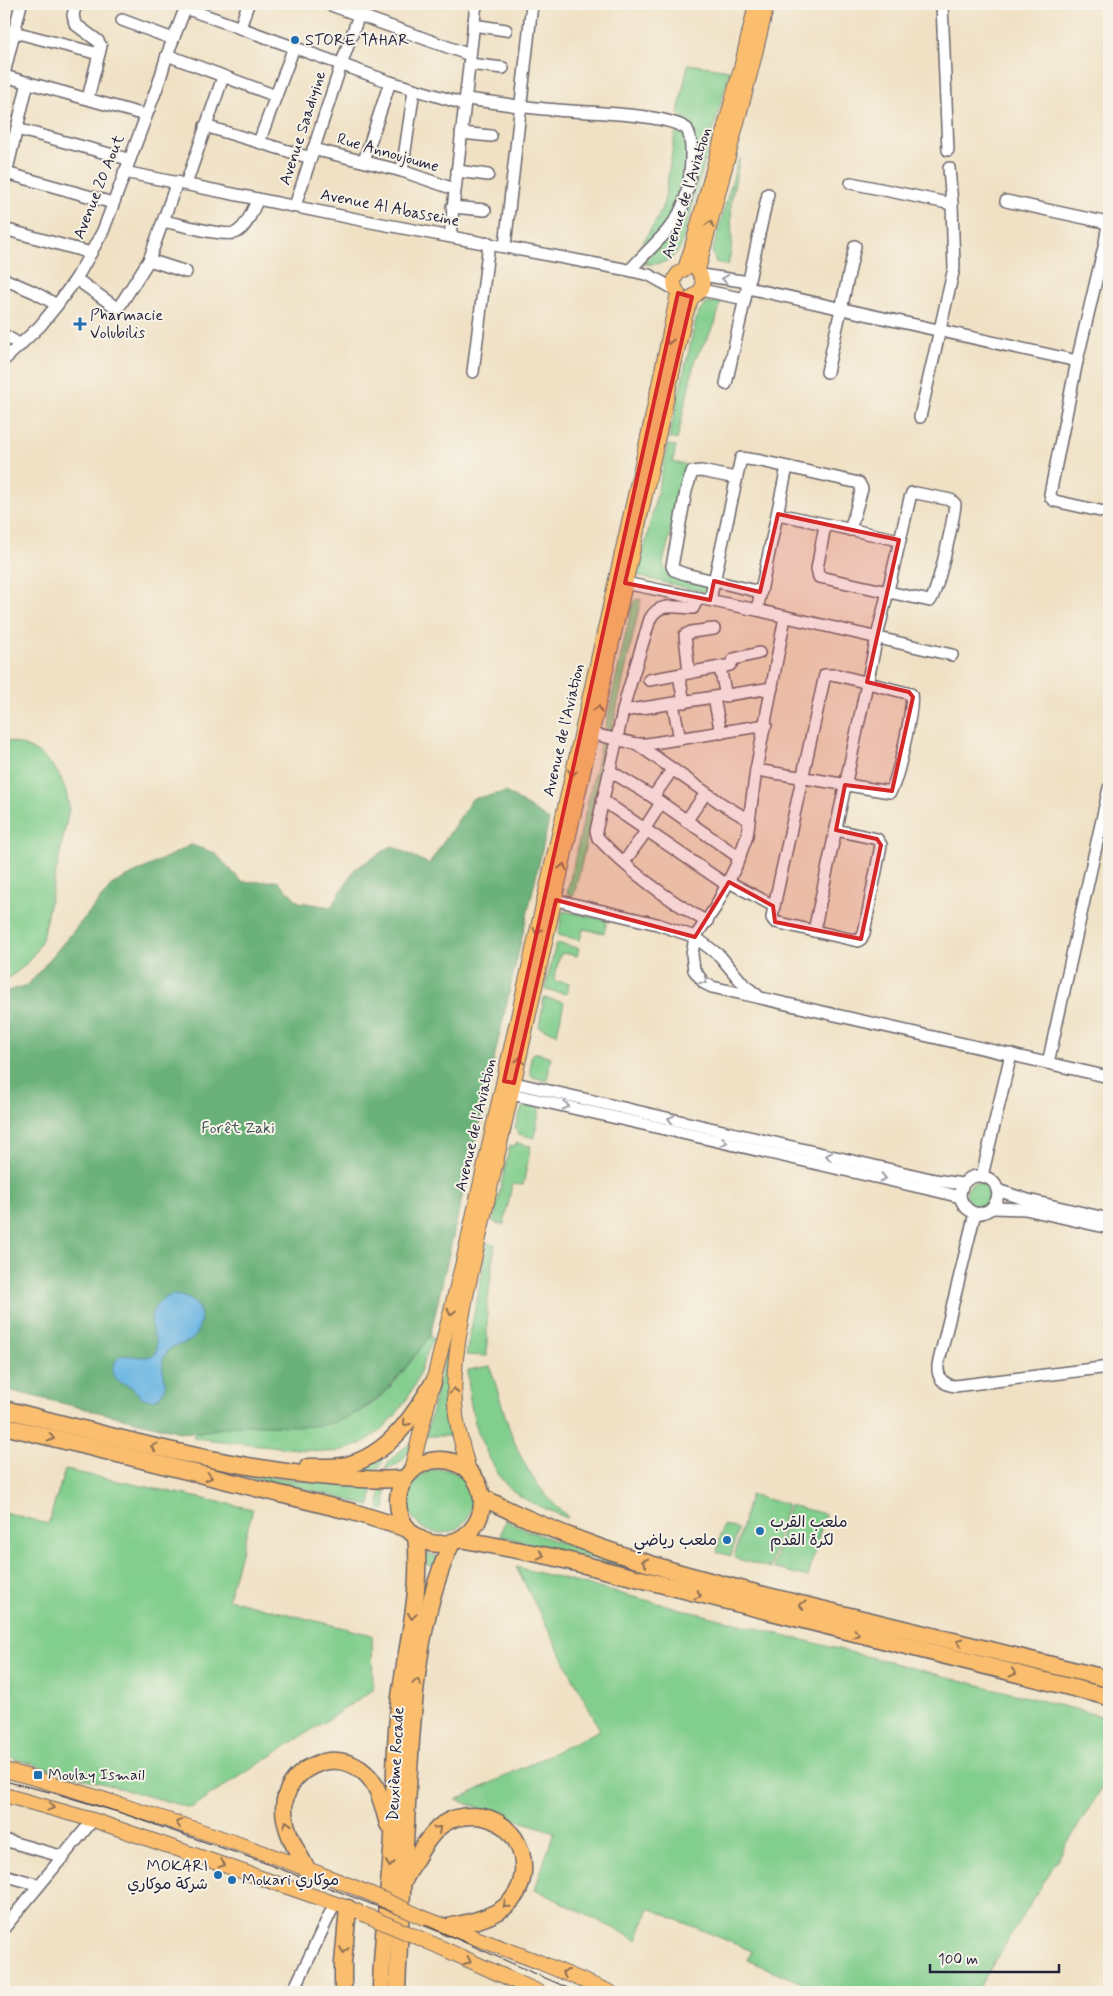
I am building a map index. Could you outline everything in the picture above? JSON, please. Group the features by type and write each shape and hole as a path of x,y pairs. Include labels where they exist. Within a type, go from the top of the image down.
{"highway":[{"path":"254,1467 329,1467 360,1461 374,1454 397,1433 417,1409 433,1383"},
{"path":"4,1409 191,1456 254,1467 353,1480 407,1475 430,1461 451,1461 469,1471 476,1478 482,1497 482,1509 478,1521 470,1531 456,1540"},
{"path":"4,1426 353,1512 412,1532 433,1543 456,1540 553,1557 729,1603 1109,1697"},
{"path":"407,1475 399,1494 398,1510 402,1520 412,1532"},
{"path":"482,1497 536,1523 582,1542 699,1578 1109,1679"},
{"name":"Deuxième Rocade","path":"381,1992 387,1893 393,1838 394,1776 400,1698 418,1567 412,1532"},
{"name":"Deuxième Rocade","path":"397,1992 412,1726 422,1645 427,1614 440,1571 456,1540"},
{"path":"307,1868 286,1824 284,1805 287,1792 297,1776 317,1763 328,1761 348,1763 366,1774 377,1791 393,1838"},
{"path":"402,1884 428,1838 444,1824 464,1816 476,1816 496,1820 505,1826 517,1842 523,1864 522,1876 515,1895 500,1910 486,1917 448,1927"},
{"path":"343,1992 343,1963 348,1908"}],"main road":[{"name":"Avenue de l'Aviation","path":"691,272 756,4"},
{"name":"Avenue de l'Aviation","path":"407,1475 433,1383 556,900 685,316 687,293 674,280 691,272 767,4"},
{"name":"Avenue de l'Aviation","path":"469,1471 457,1421 454,1386 455,1367 466,1296 508,1087 646,446 687,293 703,281 691,272"},
{"path":"4,1770 176,1822 307,1868 424,1918 539,1962 610,1992"},
{"path":"4,1795 93,1820 348,1908 538,1992"}],"street":[{"path":"22,4 4,75 145,115"},
{"path":"76,4 73,20 75,24 98,41 101,46 88,98"},
{"path":"240,28 248,4"},
{"path":"328,4 469,59 503,68"},
{"name":"Avenue Saadiyine","path":"296,206 341,65 363,4"},
{"path":"450,236 476,4"},
{"path":"505,246 532,4"},
{"path":"942,4 948,150"},
{"path":"186,6 240,28 414,90 465,102 654,119 680,125 687,129 691,144 690,174 685,204 673,225 630,270"},
{"name":"Avenue 20 Aout","path":"4,360 21,345 57,305 76,279 103,230 186,6"},
{"path":"122,20 173,39"},
{"path":"473,25 506,30"},
{"path":"14,32 99,54"},
{"path":"259,142 294,47"},
{"path":"167,56 276,96"},
{"path":"76,279 118,307 130,291 149,260 205,126 223,77"},
{"path":"28,82 12,134 5,177 114,203"},
{"path":"364,160 390,82"},
{"path":"402,171 414,90"},
{"name":"Rue Annoujoume","path":"205,126 259,142 312,153 364,160 454,189"},
{"path":"461,133 491,136"},
{"path":"12,134 128,159"},
{"path":"920,417 938,331 954,268 949,168"},
{"path":"457,171 488,175"},
{"name":"Avenue Al Abasseine","path":"124,172 630,270 649,275 687,293 747,290"},
{"path":"851,183 952,204"},
{"path":"726,384 768,194"},
{"path":"164,221 232,234 241,230 258,198"},
{"path":"1006,201 1108,223 1077,361 1050,496 1055,501 1109,513"},
{"path":"452,207 485,210"},
{"path":"4,229 91,253"},
{"path":"473,372 489,243"},
{"path":"827,372 855,246"},
{"path":"149,260 186,272"},
{"name":"Avenue Al Abasseine","path":"649,275 691,272 747,290"},
{"path":"4,280 34,292 57,305"},
{"path":"747,290 840,308 1077,361"},
{"path":"4,335 21,345"},
{"path":"707,922 657,890 604,844 596,834 596,826 623,711 652,615 662,607 694,608 704,599 714,581 740,460 742,458 860,484 862,488 850,530"},
{"path":"757,610 787,467"},
{"path":"736,478 701,470 693,471 686,491 672,566 676,572 760,592"},
{"path":"814,931 877,637 888,592 899,540 912,494 932,496 954,502 950,529 933,600 928,601 888,592 817,575 826,525"},
{"path":"778,514 899,540"},
{"path":"625,583 757,610 952,655"},
{"path":"784,616 766,725 756,770 747,836 740,858 728,883 707,922 695,937 692,962 694,970 704,983 712,987 1109,1077"},
{"path":"680,739 678,703 684,674 685,634 714,629"},
{"path":"649,680 720,668 730,665 734,659 759,653"},
{"path":"720,668 721,733"},
{"path":"756,770 803,776 884,792 892,791 908,727 913,700 911,694 867,682 830,674 825,675 803,776 774,906 772,918 775,922 858,941 864,933 881,845 877,839 836,830"},
{"path":"623,711 772,688"},
{"path":"637,744 766,725"},
{"path":"593,734 637,744 645,748 672,770 749,820"},
{"path":"624,862 646,829 657,800 672,770"},
{"path":"610,771 657,800 740,858"},
{"path":"1048,1063 1109,788"},
{"path":"686,821 706,793"},
{"path":"602,800 728,883 774,906"},
{"path":"556,900 657,924 695,937 716,952 749,990 760,998"},
{"path":"982,1176 1011,1054"},
{"path":"508,1087 935,1180 962,1184"},
{"path":"508,1087 960,1197"},
{"path":"992,1208 998,1196 992,1181 982,1176 971,1177 962,1184 960,1197 965,1208 975,1213 992,1208 1025,1209 1109,1219"},
{"path":"997,1190 1109,1228"},
{"path":"975,1213 938,1365 938,1374 943,1382 955,1386 1109,1367"},
{"path":"4,1928 93,1820"},
{"path":"4,1840 64,1857"},
{"path":"4,1875 39,1885"},
{"path":"293,1992 348,1908"}],"highlighted area":[{"path":"678,293 692,297 625,583 710,600 714,581 760,592 778,514 899,540 867,682 909,692 913,697 892,791 845,785 836,830 877,839 881,845 861,939 775,922 773,906 729,882 695,937 556,900 514,1083 504,1081"}],"green space":[{"path":"688,64 730,70 682,244 679,250 667,261 657,264 643,264 678,222 692,128 678,113"},
{"path":"679,131 683,134 687,164 685,185 680,205 669,223 639,254 637,252 657,219 664,202 675,134"},
{"path":"740,158 731,202 732,244 728,266 716,262 712,253"},
{"path":"721,301 715,324 695,359 677,440 669,438 697,315 706,304"},
{"path":"668,445 676,446 673,462 687,465 663,563 665,568 675,576 709,583 707,593 638,576"},
{"path":"641,599 611,734 604,733 632,605 635,600"},
{"path":"4,740 30,749 50,762 63,782 69,809 42,939 27,963 4,980"},
{"path":"602,740 610,742 574,895 567,893"},
{"name":"Forêt Zaki","path":"506,792 549,820 430,1336 394,1382 367,1406 351,1416 333,1422 313,1426 239,1425 189,1433 4,1389 4,992 28,985 113,884 191,845 215,853 242,882 278,881 299,902 331,907 355,869 392,846 429,864 472,799"},
{"path":"563,911 607,920 604,933 583,929 580,940 558,935"},
{"path":"556,943 579,948 577,956 564,953 560,955 554,977 555,981 569,983 567,994 545,990"},
{"path":"544,998 564,1002 557,1034 539,1027"},
{"path":"534,1053 551,1057 547,1081 533,1077 530,1073 531,1057"},
{"path":"528,1105 540,1108 534,1138 519,1134 515,1127 522,1108"},
{"path":"516,1143 531,1146 523,1185 512,1184 504,1225 493,1222 510,1145 515,1146"},
{"path":"979,1182 988,1186 992,1195 988,1204 979,1208 970,1204 966,1195 970,1186"},
{"path":"488,1243 495,1244 487,1307 487,1356 466,1355"},
{"path":"453,1321 457,1322 447,1382 454,1436 426,1436"},
{"path":"430,1336 434,1339 416,1382 401,1408 380,1430 355,1446 326,1452 194,1438 194,1434 220,1427 312,1424 328,1422 358,1412 373,1403 389,1389"},
{"path":"490,1366 510,1429 526,1466 537,1484 567,1518 518,1495 506,1485 482,1443 471,1408 468,1370"},
{"path":"412,1442 402,1460 394,1466 384,1469 396,1454"},
{"path":"388,1451 377,1471 353,1472"},
{"path":"434,1469 446,1469 463,1478 470,1489 472,1501 470,1513 463,1524 446,1533 434,1533 422,1528 413,1519 408,1507 408,1495 413,1483 422,1474"},
{"path":"65,1470 253,1509 228,1599 372,1635 373,1690 191,1808 4,1756 4,1512 48,1524"},
{"path":"241,1473 373,1489 370,1506 314,1491 240,1475"},
{"path":"381,1489 386,1490 385,1510 379,1509"},
{"name":"ملعب القرب لكرة القدم","path":"750,1495 787,1504 770,1568 734,1558"},
{"name":"ملعب القرب لكرة القدم","path":"789,1505 825,1514 808,1577 773,1568"},
{"path":"505,1520 534,1533 628,1568 500,1536"},
{"name":"ملعب رياضي","path":"723,1525 738,1529 731,1556 717,1552"},
{"path":"424,1554 438,1556 434,1566 425,1565"},
{"path":"516,1567 1109,1718 1109,1776 976,1992 823,1992 747,1960 752,1951 649,1908 637,1940 535,1889 554,1832 456,1800 600,1730"}],"water":[{"path":"173,1295 186,1298 196,1304 201,1314 201,1320 196,1336 191,1341 174,1346 167,1351 162,1366 165,1381 163,1392 158,1398 150,1400 117,1380 113,1375 113,1368 115,1361 120,1356 146,1357 155,1354 157,1346 151,1323 152,1313 160,1301"}],"tram line":[{"path":"4,1781 54,1793 121,1813 257,1860 423,1924 577,1992"}],"place":[{"name":"STORE TAHAR","path":"295,40"},
{"name":"Pharmacie Volubilis","path":"80,324"},
{"name":"ملعب القرب لكرة القدم","path":"760,1531"},
{"name":"ملعب رياضي","path":"727,1540"},
{"name":"Moulay Ismail","path":"38,1775"},
{"name":"MOKARI شركة موكاري","path":"218,1875"},
{"name":"Mokari موكاري","path":"232,1880"}]}
